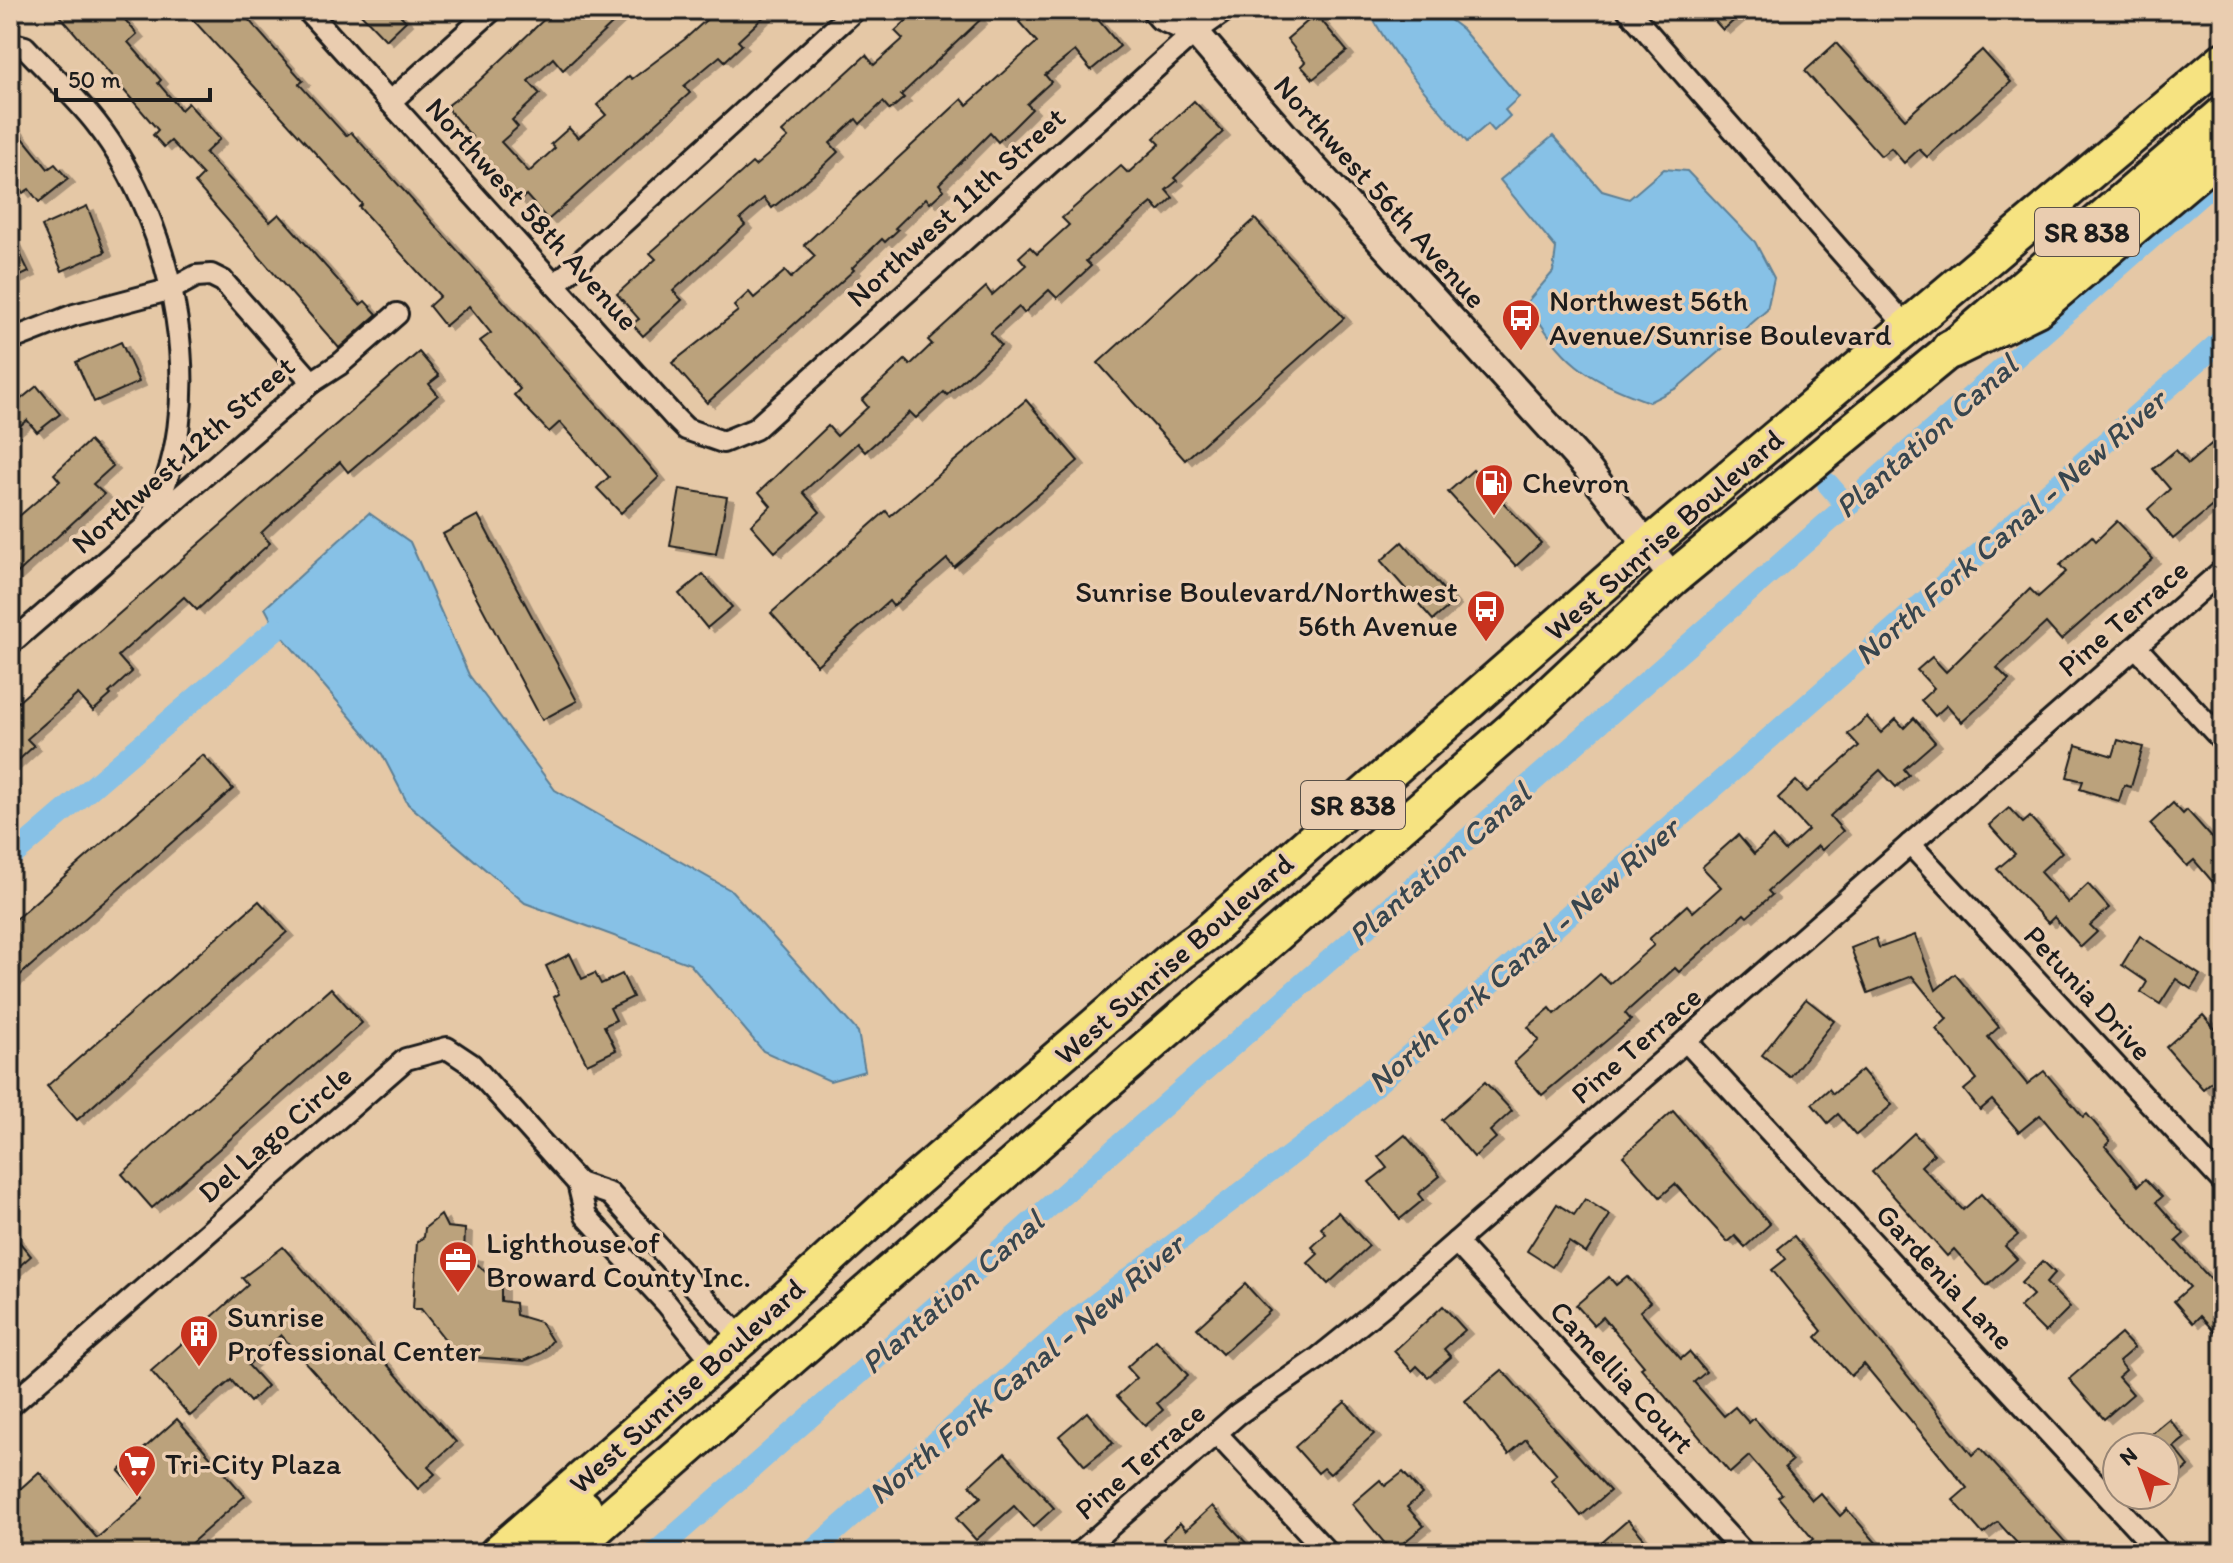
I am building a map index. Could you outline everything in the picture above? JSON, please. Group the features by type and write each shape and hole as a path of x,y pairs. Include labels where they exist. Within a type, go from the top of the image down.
{"highway":[{"name":"West Sunrise Boulevard","path":"497,1553 742,1339 912,1183 1179,953 1204,935 1648,546 2223,60"},
{"name":"West Sunrise Boulevard","path":"568,1553 1512,729 1673,578 1951,349 2223,114"},
{"path":"1951,349 2035,308 2223,149"},
{"path":"1122,1071 1164,994 1196,965 1204,935"},
{"path":"779,1368 774,1339 777,1329 894,1225 912,1183"},
{"path":"533,1553 732,1376 742,1339"}],"street":[{"name":"Northwest 58th Avenue","path":"307,10 686,429 723,442"},
{"path":"390,102 492,10"},
{"path":"555,285 855,10"},
{"name":"Northwest 56th Avenue","path":"1156,10 1162,17 1190,21 1284,135 1586,467 1673,578"},
{"name":"Northwest 11th Street","path":"723,442 755,429 1190,21 1226,10"},
{"path":"1628,10 1908,328"},
{"path":"10,43 25,47 96,123 142,201 172,289 181,357 180,404 161,500 146,525"},
{"path":"10,340 74,315 172,289 196,276 211,275 223,281 312,382"},
{"name":"Northwest 12th Street","path":"10,644 312,382 340,364 397,314"},
{"name":"Pine Terrace","path":"1079,1553 1263,1395 1341,1341 2223,570"},
{"path":"2136,647 2223,741"},
{"name":"Petunia Drive","path":"1910,844 2223,1182"},
{"name":"Gardenia Lane","path":"1686,1041 2160,1553"},
{"name":"Del Lago Circle","path":"10,1406 406,1059 447,1048 471,1064 578,1183 586,1216 667,1304 714,1363"},
{"name":"Del Lago Circle","path":"578,1183 610,1194 742,1339"},
{"name":"Camellia Court","path":"1456,1242 1744,1553"},
{"path":"1217,1434 1328,1553"}],"water":[{"path":"1368,10 1437,10 1462,29 1519,97 1505,110 1510,116 1494,131 1488,124 1467,142 1402,62"},
{"path":"1553,136 1602,191 1629,199 1664,169 1687,171 1755,242 1774,278 1767,310 1677,388 1649,402 1607,385 1577,366 1552,340 1527,302 1553,272 1556,248 1500,180"},
{"path":"369,513 410,542 469,675 555,790 732,891 858,1032 865,1071 830,1081 763,1051 690,964 525,903 408,804 382,754 276,629 265,608"}],"building":[{"path":"55,10 117,10 137,34 128,42 161,80 158,83 181,110 188,103 220,139 205,153 270,222 279,214 360,305 365,301 377,314 339,348 195,183 203,175 171,141 164,147 153,135 158,130"},
{"path":"184,10 240,10 303,81 299,84 346,136 351,132 629,441 659,477 621,513 597,488 609,477 560,422 549,432 514,395 520,389 480,341 491,333 469,306 445,326 429,306 440,296 359,207 362,204"},
{"path":"357,10 395,10 406,21 386,40"},
{"path":"554,10 627,10 563,70 553,58 528,81 540,94 512,120 518,127 501,142 529,172 555,148 551,144 569,128 578,138 606,115 597,105 629,76 632,79 716,11 722,17 730,10 771,10 738,41 742,45 725,61 720,56 684,86 690,93 548,220 526,195 519,201 468,141 472,137 446,107 479,81"},
{"path":"918,10 971,10 980,20 901,95 904,98 890,110 883,102 860,124 856,119 830,143 838,152 818,171 772,208 764,198 740,219 745,225 673,291 682,300 643,336 632,324 639,319 617,294 656,259 650,253 752,163 755,166 788,138 782,132 866,55 874,65 903,39 895,31"},
{"path":"1032,10 1090,10 1120,46 1091,70 1075,51 1045,75 1051,82 1027,104 1032,109 1012,129 998,142 990,133 939,184 944,190 930,203 926,198 895,228 898,230 885,242 882,239 852,268 854,270 707,403 672,363 738,311 734,306 749,292 754,298 785,271 791,278 815,256 804,245 962,99 967,105 1037,42 1019,22"},
{"path":"1705,10 1746,10 1723,30"},
{"path":"1316,14 1347,51 1313,79 1301,66 1305,62 1287,39"},
{"path":"1836,43 1905,119 1982,50 2011,82 1927,157 1919,149 1904,163 1891,148 1881,156 1805,71"},
{"path":"1194,101 1223,132 1174,178 1177,181 1166,190 1173,198 1159,211 1152,203 1141,212 1086,261 1091,266 1057,298 1049,290 1024,313 1019,307 990,333 1001,345 947,395 944,392 916,418 910,412 865,452 857,443 803,492 820,512 775,552 751,525 771,506 759,492 828,426 837,436 868,407 862,400 905,360 910,365 932,344 928,340 986,287 992,295 1026,265 1019,257 1030,247 1037,254 1069,225 1062,218 1121,166 1128,173 1160,144 1154,138"},
{"path":"10,122 48,169 55,164 68,179 39,202 29,189 23,193 10,177"},
{"path":"87,206 105,252 62,271 42,226"},
{"path":"1255,219 1344,318 1185,460 1098,363"},
{"path":"10,233 29,272 10,281"},
{"path":"121,342 139,382 94,402 76,362"},
{"path":"419,352 439,376 429,384 438,395 348,472 340,462 293,503 261,533 270,543 197,610 184,597 118,656 132,672 109,693 111,695 93,711 78,694 27,739 34,746 10,768 10,709"},
{"path":"37,386 60,414 37,432 27,420 10,434 10,408"},
{"path":"1026,400 1078,461 954,567 947,559 893,606 889,601 817,665 771,613 886,511 890,516"},
{"path":"2223,434 2223,497 2173,539 2148,509 2170,489 2153,469 2176,450 2188,464"},
{"path":"89,441 113,466 93,484 104,494 10,580 10,524 60,481 54,474"},
{"path":"1473,470 1541,543 1516,566 1448,492"},
{"path":"680,489 727,497 716,554 670,546"},
{"path":"478,515 577,701 542,720 443,534"},
{"path":"2117,521 2153,559 2061,640 2046,623 1997,668 2009,680 1962,722 1947,705 1935,716 1921,700 1934,688 1917,670 1932,657 1946,672 2030,589 2038,597 2066,572 2060,565 2092,536 2096,541"},
{"path":"1402,542 1454,602 1433,620 1381,561"},
{"path":"703,574 732,607 707,628 679,594"},
{"path":"1867,717 1881,733 1896,719 1904,728 1914,718 1935,742 1904,769 1909,775 1896,787 1880,770 1830,816 1843,831 1822,850 1818,846 1768,891 1772,895 1747,917 1744,914 1679,972 1675,968 1625,1013 1631,1020 1542,1095 1514,1063 1539,1040 1528,1027 1550,1008 1555,1014 1600,974 1610,984 1654,945 1649,939 1687,905 1693,912 1721,887 1702,867 1738,835 1754,854 1772,837 1785,851 1808,830 1778,798 1796,781 1807,792 1859,746 1848,734"},
{"path":"2118,740 2143,747 2131,787 2124,785 2119,801 2080,789 2083,781 2067,777 2076,745 2113,756"},
{"path":"203,755 233,789 10,984 10,924"},
{"path":"2173,803 2183,814 2187,810 2223,850 2223,894 2194,860 2187,866 2150,824"},
{"path":"2009,808 2023,823 2030,817 2062,852 2040,872 2068,903 2088,884 2109,908 2090,925 2097,932 2081,947 2054,917 2048,923 1997,869 2015,854 1989,825"},
{"path":"259,901 287,932 77,1120 47,1086"},
{"path":"1915,935 1936,990 1955,974 1999,1027 1988,1037 2027,1084 2044,1071 2083,1117 2087,1114 2110,1141 2105,1146 2138,1186 2145,1179 2162,1197 2156,1202 2184,1234 2176,1241 2223,1293 2223,1341 2200,1316 2193,1323 2174,1301 2190,1287 2115,1206 2040,1115 2019,1132 1992,1100 1980,1110 1964,1090 1977,1079 1936,1029 1947,1019 1912,976 1868,993 1851,948 1876,938 1879,948"},
{"path":"2140,936 2200,975 2191,989 2176,979 2160,1004 2141,992 2147,982 2122,965"},
{"path":"570,954 582,979 595,973 601,984 622,974 633,997 610,1008 616,1020 604,1026 616,1050 587,1064 554,997 559,994 546,966"},
{"path":"331,988 362,1023 152,1208 122,1174"},
{"path":"1806,999 1834,1021 1790,1077 1762,1055"},
{"path":"2203,1015 2223,1038 2223,1072 2203,1089 2166,1047"},
{"path":"1862,1070 1892,1105 1856,1135 1838,1114 1828,1123 1812,1104 1829,1089 1833,1094"},
{"path":"1485,1082 1512,1111 1490,1131 1496,1138 1474,1157 1442,1120"},
{"path":"1673,1111 1770,1224 1745,1247 1735,1236 1728,1242 1675,1184 1660,1197 1623,1156"},
{"path":"1914,1133 1934,1154 1921,1166 1963,1210 1981,1194 2018,1235 2005,1246 2017,1259 1987,1286 1954,1249 1947,1256 1872,1172"},
{"path":"1405,1135 1440,1176 1418,1194 1423,1200 1400,1219 1369,1182 1387,1168 1378,1157"},
{"path":"1585,1199 1610,1215 1586,1253 1569,1242 1552,1267 1527,1251 1557,1204 1574,1215"},
{"path":"1338,1212 1369,1246 1328,1284 1308,1263 1318,1254 1312,1247 1326,1234 1321,1228"},
{"name":"Lighthouse of Broward County Inc.","path":"441,1215 447,1227 465,1229 464,1255 476,1257 475,1262 501,1287 501,1301 515,1303 516,1315 540,1322 552,1341 542,1353 524,1361 458,1356 421,1309 413,1309 417,1242 424,1237 425,1228"},
{"path":"10,1231 31,1256 10,1274"},
{"path":"1794,1236 1972,1455 1980,1448 2075,1553 2026,1553 1998,1522 1983,1534 1953,1500 1967,1488 1864,1364 1851,1376 1816,1337 1822,1331 1772,1270 1786,1259 1778,1249"},
{"name":"Sunrise Professional Center","path":"283,1247 456,1442 428,1467 435,1474 418,1489 281,1335 248,1365 267,1386 250,1402 231,1380 190,1416 151,1371 248,1285 242,1278"},
{"path":"2043,1261 2055,1273 2046,1283 2070,1307 2045,1332 2020,1307 2033,1295 2021,1283"},
{"path":"1627,1276 1650,1302 1640,1311 1653,1327 1681,1359 1689,1352 1706,1372 1694,1382 1724,1416 1735,1407 1749,1423 1754,1418 1792,1461 1785,1467 1812,1500 1820,1493 1840,1516 1847,1509 1885,1553 1796,1553 1813,1539 1778,1497 1782,1494 1749,1456 1730,1473 1641,1368 1644,1366 1603,1317 1594,1325 1576,1305 1609,1277 1616,1285"},
{"path":"1245,1284 1270,1311 1222,1354 1197,1328"},
{"path":"1443,1306 1465,1330 1444,1349 1451,1357 1428,1377 1417,1366 1412,1371 1394,1351"},
{"path":"2121,1334 2134,1348 2119,1361 2126,1370 2118,1377 2133,1394 2104,1419 2069,1379"},
{"path":"1156,1340 1188,1375 1157,1403 1163,1410 1145,1426 1117,1396 1137,1378 1127,1367"},
{"path":"1502,1370 1610,1491 1581,1516 1551,1480 1557,1475 1526,1439 1509,1454 1465,1401"},
{"path":"1345,1402 1374,1434 1330,1474 1324,1468 1318,1473 1295,1447"},
{"path":"1087,1412 1113,1443 1085,1466 1059,1436"},
{"path":"177,1419 245,1496 180,1553 10,1553 10,1498 39,1472 97,1538 143,1498 119,1471"},
{"path":"2169,1419 2179,1431 2154,1431"},
{"path":"1005,1453 1054,1508 1033,1527 1014,1506 976,1540 956,1518 981,1497 970,1485"},
{"path":"2181,1456 2189,1466 2181,1473"},
{"path":"1403,1472 1422,1494 1407,1507 1424,1526 1392,1552 1352,1504 1380,1480 1385,1486"},
{"path":"1212,1506 1248,1545 1238,1553 1176,1553 1163,1539 1180,1523 1186,1530"},
{"path":"1628,1520 1657,1553 1590,1553"}],"waterway":[{"name":"Plantation Canal","path":"655,1553 2223,175"},
{"name":"North Fork Canal - New River","path":"810,1553 1071,1323 1330,1125 2223,339"},
{"path":"1828,484 1848,507"},
{"path":"10,858 276,629"}],"place":[{"name":"Northwest 56th Avenue/Sunrise Boulevard","path":"1521,352"},
{"name":"Chevron","path":"1494,517"},
{"name":"Sunrise Boulevard/Northwest 56th Avenue","path":"1486,643"},
{"name":"Lighthouse of Broward County Inc.","path":"458,1294"},
{"name":"Sunrise Professional Center","path":"199,1368"},
{"name":"Tri-City Plaza","path":"137,1498"}]}
